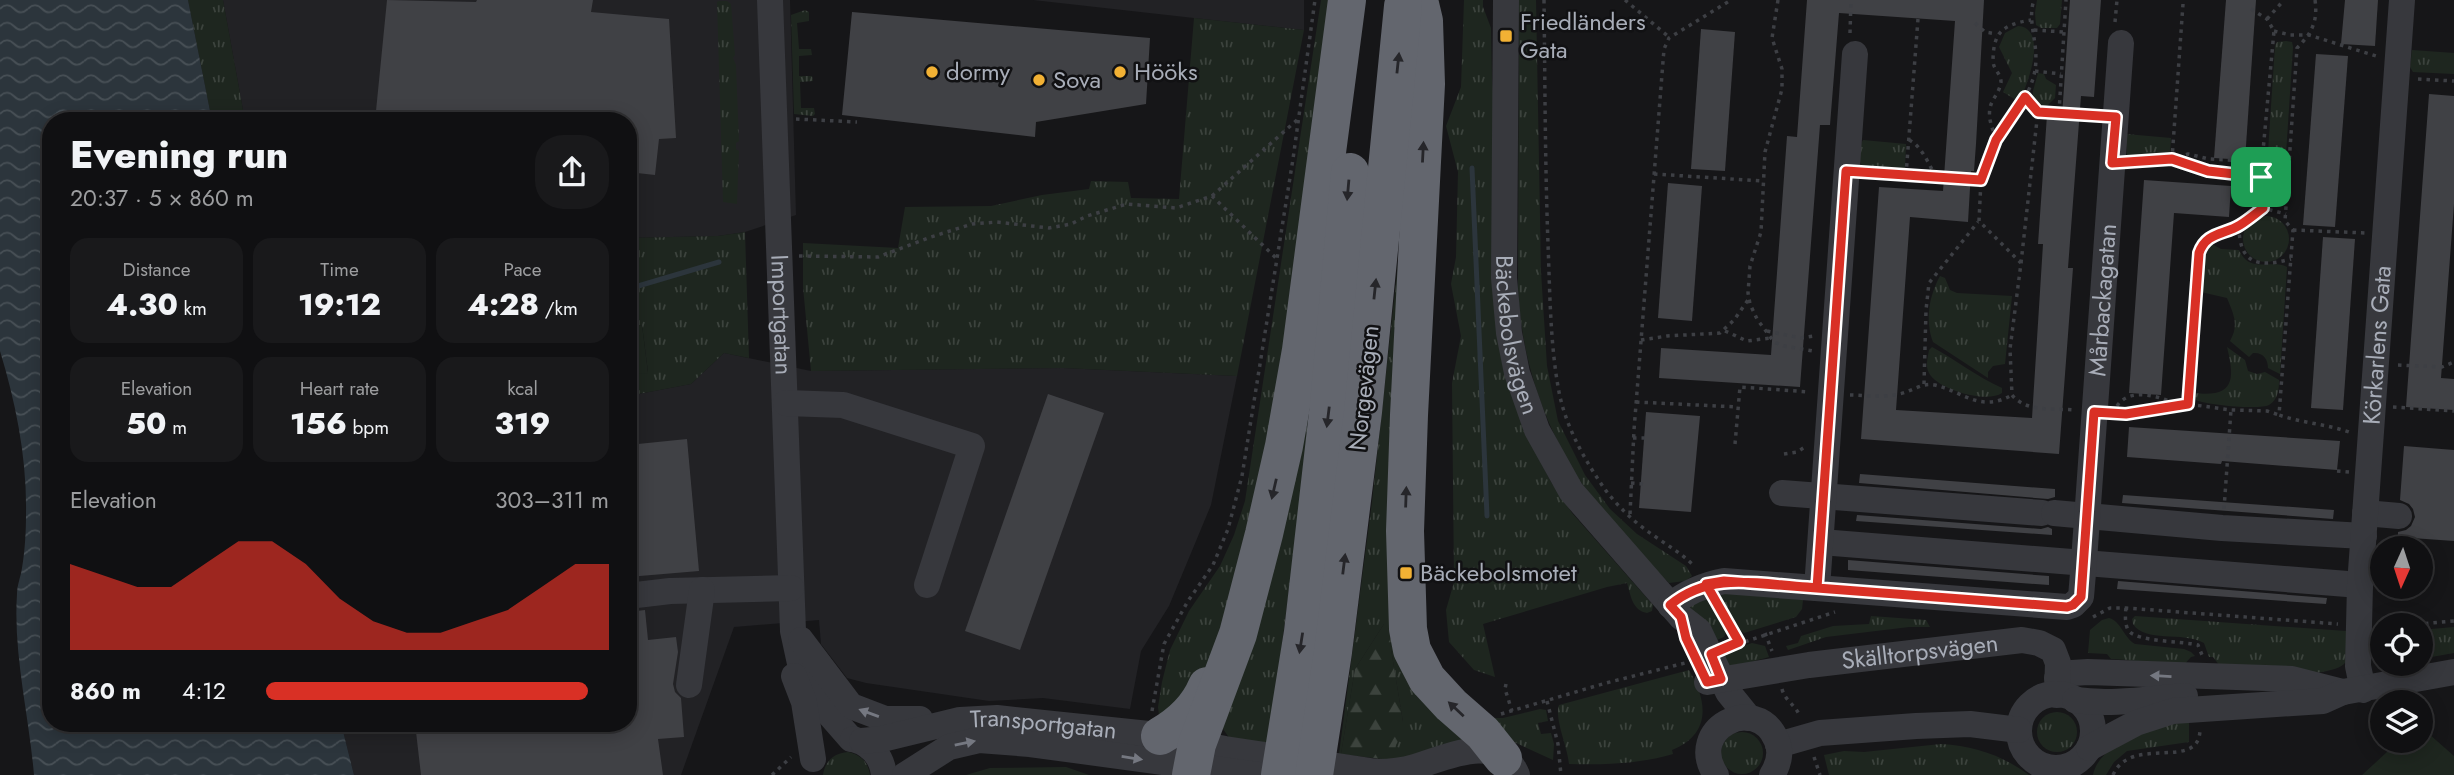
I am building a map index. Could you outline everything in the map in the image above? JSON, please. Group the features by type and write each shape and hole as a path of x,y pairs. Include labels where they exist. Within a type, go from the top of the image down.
{"highway":[{"path":"1206,761 1284,446 1348,0"},
{"name":"Norgevägen","path":"1280,775 1303,632 1329,404 1365,0"},
{"name":"Norgevägen","path":"1314,775 1333,652 1363,412 1404,0"},
{"path":"1419,0 1424,22 1426,84 1405,531 1408,629 1412,650 1427,678 1451,705 1483,733 1514,770"},
{"path":"1160,736 1185,718 1203,696 1246,605"}],"street":[{"name":"Importgatan","path":"770,0 793,631 801,668 830,715 856,740"},
{"name":"Bäckebolsvägen","path":"1506,0 1504,278 1509,333 1517,373 1537,429 1571,491 1676,611 1686,638 1735,703 1752,719"},
{"name":"Körkarlens Gata","path":"2344,689 2358,666 2360,584 2402,0"},
{"name":"Mårbackagatan","path":"1676,611 1681,596 1706,584 1724,581 2067,607 2081,597 2086,516 2104,413 2112,163 2121,43"},
{"path":"1817,588 1826,394 1855,54"},
{"path":"786,403 843,405 972,446 928,585"},
{"path":"1782,493 2222,528 2365,524 2399,516"},
{"path":"1821,542 2360,584"},
{"path":"637,595 702,590 791,588"},
{"path":"689,685 702,590"},
{"name":"Importgatan","path":"793,631 788,654 804,702 806,766"},
{"path":"793,631 850,706 885,719 960,720"},
{"name":"Skälltorpsvägen","path":"1709,669 1767,671 2022,640 2039,643 2053,650 2063,691 2084,707 2090,718 2093,736 2089,748"},
{"name":"Bäckebolsvägen","path":"1709,669 1713,734"},
{"path":"1752,719 1752,689 1767,671"},
{"path":"2344,689 2323,701 2173,711 2136,723 2089,748 2067,771 2033,761 2021,744 2019,730 2022,716 2031,704 2063,691 2098,703 2127,702 2223,691 2344,689 2454,672"},
{"name":"Transportgatan","path":"806,766 822,747 831,742 856,740 960,720 997,718 1160,736 1206,761"},
{"path":"1709,774 1708,752 1713,734 1729,721 1752,719 1773,732 1778,745 1779,758 1772,775"},
{"path":"1778,745 1820,733 1970,724 2019,730"},
{"path":"856,740 877,753 883,764 884,775"},
{"name":"Transportgatan","path":"905,775 949,747 979,740 1206,761"},
{"path":"1206,761 1394,772 1467,750 1492,752 1514,770"},
{"path":"1206,761 1258,775"}],"path":[{"path":"1153,693 1164,644 1188,601 1213,565 1228,529 1242,476 1315,0"},
{"path":"1503,713 1547,701 1709,669 1739,642 1695,566 1629,516 1606,491 1587,463 1570,428 1559,394 1553,348 1549,264 1544,0"},
{"path":"1625,0 1669,38"},
{"path":"1629,516 1664,49 1669,38 1731,0"},
{"path":"1778,0 1772,38 1782,69 1782,89 1769,134 1763,181 1761,232 1750,265 1749,298 1757,320 1771,338 1784,346 1817,352"},
{"path":"1851,0 1849,44 1855,54"},
{"path":"1924,384 1929,284 1979,221 1981,180 1996,139 2025,97 2035,71 2037,50 2032,20 2034,0"},
{"path":"2059,112 2066,0"},
{"path":"2267,19 2284,0"},
{"path":"2279,415 2293,230 2285,221 2297,48 2309,35 2317,15 2315,0"},
{"path":"2172,159 2183,5"},
{"path":"2251,9 2267,19 2274,31 2261,177 2263,208"},
{"path":"1906,175 1918,19"},
{"path":"1996,139 1989,111 2001,82 1993,63 1995,41 2004,28 2032,20"},
{"path":"1975,23 1985,32 1998,34"},
{"path":"2033,30 2064,33"},
{"path":"2274,31 2290,35 2309,35 2358,52 2399,59"},
{"path":"2035,71 2061,74"},
{"path":"2025,97 2038,112 2011,349 2012,395 2016,400 2034,407 2104,413 2150,412 2188,404 2231,410 2267,411 2302,422 2324,423 2370,439"},
{"path":"2038,112 2116,117"},
{"path":"791,119 857,122"},
{"path":"796,256 878,257 972,225 997,222 1049,228 1071,224 1087,216 1127,204 1176,208 1212,196 1298,119"},
{"path":"1909,140 1919,148 1936,177"},
{"path":"2112,163 2172,159 2188,154 2209,159 2263,162"},
{"path":"2172,159 2208,171 2261,177"},
{"path":"1846,171 1981,180"},
{"path":"1654,174 1763,181"},
{"path":"1212,196 1277,259"},
{"path":"2263,208 2286,214"},
{"path":"2188,404 2199,253 2202,245 2219,232 2239,226 2263,208"},
{"path":"1979,221 2021,263"},
{"path":"2239,226 2241,246 2248,258 2255,262 2271,264 2291,259"},
{"path":"2293,230 2377,234"},
{"path":"1641,340 1720,333 1725,331 1749,298"},
{"path":"1725,331 1747,341 1771,338"},
{"path":"1765,331 1801,338 1820,334"},
{"path":"2376,364 2442,367 2454,362"},
{"path":"1735,444 1740,387 1826,394 1892,395 1924,384 1934,384 1979,402 1997,401 2012,395"},
{"path":"2104,413 2130,395 2166,399 2178,406"},
{"path":"1636,402 1738,407"},
{"path":"2384,406 2454,411"},
{"path":"2222,528 2231,410"},
{"path":"1633,438 1645,438"},
{"path":"1784,454 1797,452 1811,442"},
{"path":"1631,483 1644,484"},
{"path":"2203,660 2202,651 2197,645 2184,641 2134,636 2127,629 2126,608 2358,626"},
{"path":"2433,623 2454,621"},
{"path":"1765,633 1767,671 1783,695 1797,708 1820,775"},
{"path":"1506,684 1512,711"},
{"path":"1547,701 1559,744 1561,775"},
{"path":"2113,775 2117,766 2139,754 2189,750 2196,745 2200,737 2200,724"},
{"path":"772,775 806,766"}],"shaded area":[{"path":"223,0 790,0 796,215 745,232 718,236 637,238 637,112 243,112"},
{"path":"1033,0 1304,0 1304,30 1194,18"},
{"path":"724,353 811,371 1063,368 1237,376 1211,505 1169,606 1141,651 1130,709 1043,698 989,701 866,683 847,678 821,644 819,620 734,627 681,775 354,775 343,732 637,732 637,394 691,384"}],"green space":[{"path":"188,0 223,0 243,112 210,112"},
{"path":"1321,0 1341,0 1281,394 1216,646 1187,705 1159,715 1162,682 1170,650 1189,611 1220,566 1245,501"},
{"path":"1464,0 1483,0 1491,28 1492,80 1523,428 1551,482 1572,513 1653,605 1652,611 1647,613 1638,609 1627,583 1483,624 1495,677 1474,670 1449,642 1446,610 1454,582 1452,383 1461,336 1451,284 1456,257 1458,172 1446,126 1461,87"},
{"path":"1519,0 1536,0 1541,272 1547,366 1558,421 1585,475 1610,509 1637,534 1686,566 1692,576 1685,581 1669,583 1604,515 1565,455 1552,429 1532,375 1525,347 1518,289"},
{"path":"2037,0 2062,0 2060,24 2057,28 2041,28 2036,25"},
{"path":"719,1 731,4 739,141 736,143 736,149 739,151 737,204 723,202"},
{"path":"805,10 809,12 809,21 797,23 799,49 811,49 812,55 799,56 799,76 812,76 813,81 800,82 801,108 814,108 813,116 794,114 791,15"},
{"path":"1194,18 1304,30 1237,376 1063,368 811,371 803,287 803,243 898,248 905,207 991,206 1042,195 1089,189 1091,181 1128,182 1131,198 1179,199"},
{"path":"2018,26 2027,29 2034,47 2027,84 2019,102 2003,92 2012,73 1999,47 2005,33"},
{"path":"2277,42 2292,42 2293,47 2283,199 2277,206 2265,198 2275,46"},
{"path":"2412,50 2454,53 2454,74 2413,72 2410,67"},
{"path":"2038,73 2044,74 2046,79 2056,85 2055,98 2047,106 2039,106 2033,101"},
{"path":"2126,134 2171,138 2170,154 2149,159 2127,158"},
{"path":"1863,140 1906,144 1905,168 1863,168 1859,154"},
{"path":"2266,216 2283,222 2289,239 2283,256 2266,262 2249,256 2243,239 2249,222"},
{"path":"1402,227 1391,564 1469,738 1398,761 1381,759 1403,722 1391,649 1390,624 1384,624 1355,669 1339,754 1372,502"},
{"path":"745,232 749,358 724,353 691,384 637,394 637,374 648,372 642,325 637,326 637,238 718,236"},
{"path":"2210,243 2221,249 2239,250 2243,257 2255,264 2287,267 2280,374 2268,368 2262,355 2253,353 2249,357 2230,341 2235,325 2227,298 2201,292 2203,256"},
{"path":"1940,276 1945,278 1950,290 1957,293 2012,296 2005,364 1993,366 1988,372 1988,378 1933,342 1929,308"},
{"path":"1321,282 1300,505 1269,744 1230,739 1219,723"},
{"path":"642,325 648,373 637,374 637,326"},
{"path":"1932,347 2002,388 2002,393 1995,396 1974,396 1951,389 1934,379 1929,373 1927,362"},
{"path":"2227,347 2245,360 2248,371 2257,374 2265,372 2279,380 2277,394 2272,403 2244,407 2196,400 2194,393 2218,392 2229,384 2231,368"},
{"path":"1714,591 1803,600 1802,609 1796,617 1744,633 1736,627"},
{"path":"1703,594 1726,632 1724,637 1712,642 1690,608 1690,604"},
{"path":"1871,616 1926,620 1930,627 1826,637 1788,650 1786,646 1798,643 1801,636 1833,626 1869,624"},
{"path":"2135,616 2346,631 2348,658 2341,666 2311,673 2270,674 2223,670 2213,657 2209,657 2204,643 2146,633 2133,624 2132,619"},
{"path":"2109,618 2117,622 2135,644 2184,649 2195,656 2179,670 2132,664 2128,660 2111,659 2107,654 2088,653 2090,630"},
{"path":"1390,623 1391,649 1403,722 1401,735 1395,747 1381,759 1341,754 1355,669 1384,624"},
{"path":"2454,627 2454,653 2433,657 2433,629"},
{"path":"1752,643 1765,646 1769,657 1729,668 1720,654"},
{"path":"1689,670 1700,694 1702,716 1694,735 1672,750 1673,754 1621,763 1569,764 1558,717 1559,705"},
{"path":"1546,710 1548,721 1538,723 1541,734 1551,733 1554,744 1553,760 1516,743 1492,725 1493,718"},
{"path":"2057,712 2065,713 2071,718 2076,724 2076,740 2071,746 2065,751 2057,752 2049,751 2043,746 2038,740 2037,732 2038,724 2043,718 2049,713"},
{"path":"2189,716 2189,742 2127,751 2114,762 2106,775 2093,775 2098,763 2119,744"},
{"path":"1742,732 1757,738 1763,753 1757,768 1742,774 1727,768 1721,753 1727,738"},
{"path":"2433,737 2454,756 2454,775 2362,775 2386,753 2433,753"},
{"path":"1941,744 1987,753 2029,775 1829,775 1824,755 1844,751 1864,752"},
{"path":"848,752 863,760 870,775 823,775 831,759"},
{"path":"1066,767 1089,775 966,775 990,768"}],"water":[{"path":"0,0 188,0 210,112 42,112 42,732 343,732 354,775 34,775 19,662 16,617 17,591 26,534 25,472 16,411 0,351"}],"building":[{"path":"387,0 593,0 591,12 669,19 676,138 659,139 655,175 637,173 637,112 376,112"},
{"path":"1807,0 1984,0 1976,144 1974,171 1971,171 1968,222 1910,217 1896,410 2032,418 2043,244 2038,244 2047,115 2062,116 2070,0 2101,0 2094,97 2081,96 2068,268 2073,268 2059,454 1861,439 1879,187 1943,191 1955,21 1839,13 1830,125 1820,125 1800,387 1659,378 1661,348 1771,355 1787,136 1797,137"},
{"path":"2226,0 2256,0 2245,160 2214,158"},
{"path":"2345,0 2378,0 2375,46 2341,44"},
{"path":"852,12 1150,38 1146,104 1036,122 1035,137 842,115"},
{"path":"1701,29 1735,32 1725,171 1691,169"},
{"path":"2316,54 2348,56 2335,227 2303,225"},
{"path":"2429,94 2454,96 2454,204 2441,378 2454,379 2454,410 2406,407"},
{"path":"2144,180 2231,186 2229,217 2174,213 2161,395 2129,393"},
{"path":"1668,183 1702,186 1692,321 1658,318"},
{"path":"2323,237 2355,239 2343,410 2311,408"},
{"path":"1048,394 1104,413 1020,650 965,631"},
{"path":"1646,412 1700,416 1691,512 1639,508"},
{"path":"2129,427 2340,441 2337,470 2127,457"},
{"path":"687,439 699,571 637,576 637,444"},
{"path":"2404,446 2454,450 2454,541 2433,540 2433,536 2398,536 2398,532 2411,526 2415,517 2409,504 2400,500"},
{"path":"1860,474 2055,489 2055,497 2048,499 1859,483"},
{"path":"2123,495 2334,510 2333,519 2122,503"},
{"path":"1857,515 2041,529 2048,527 2052,529 2052,535 1856,521"},
{"path":"1848,560 2049,576 2049,585 1848,570"},
{"path":"2118,581 2327,598 2326,604 2117,589"},
{"path":"645,610 648,640 676,637 678,652 673,684 675,692 681,698 684,737 658,739 663,775 421,775 416,732 637,732 637,611"}],"waterway":[{"path":"1472,168 1487,516"},
{"path":"637,286 719,262"}],"place":[{"name":"Friedländers Gata","path":"1506,36"},
{"name":"dormy","path":"932,72"},
{"name":"Hööks","path":"1120,72"},
{"name":"Sova","path":"1039,80"},
{"name":"Bäckebolsmotet","path":"1406,573"}],"route":[{"path":"2261,177 2222,174 2172,159 2112,163 2116,117 2038,112 2025,97 1996,140 1981,180 1846,171 1817,588 1724,581 1706,584 1739,642 1711,654 1721,679 1707,682 1686,638 1681,617 1670,605 1681,596 1706,584 1724,581 2067,607 2078,602 2081,597 2094,412 2150,412 2188,404 2199,253 2209,238 2239,226 2263,208 2261,177"}]}
